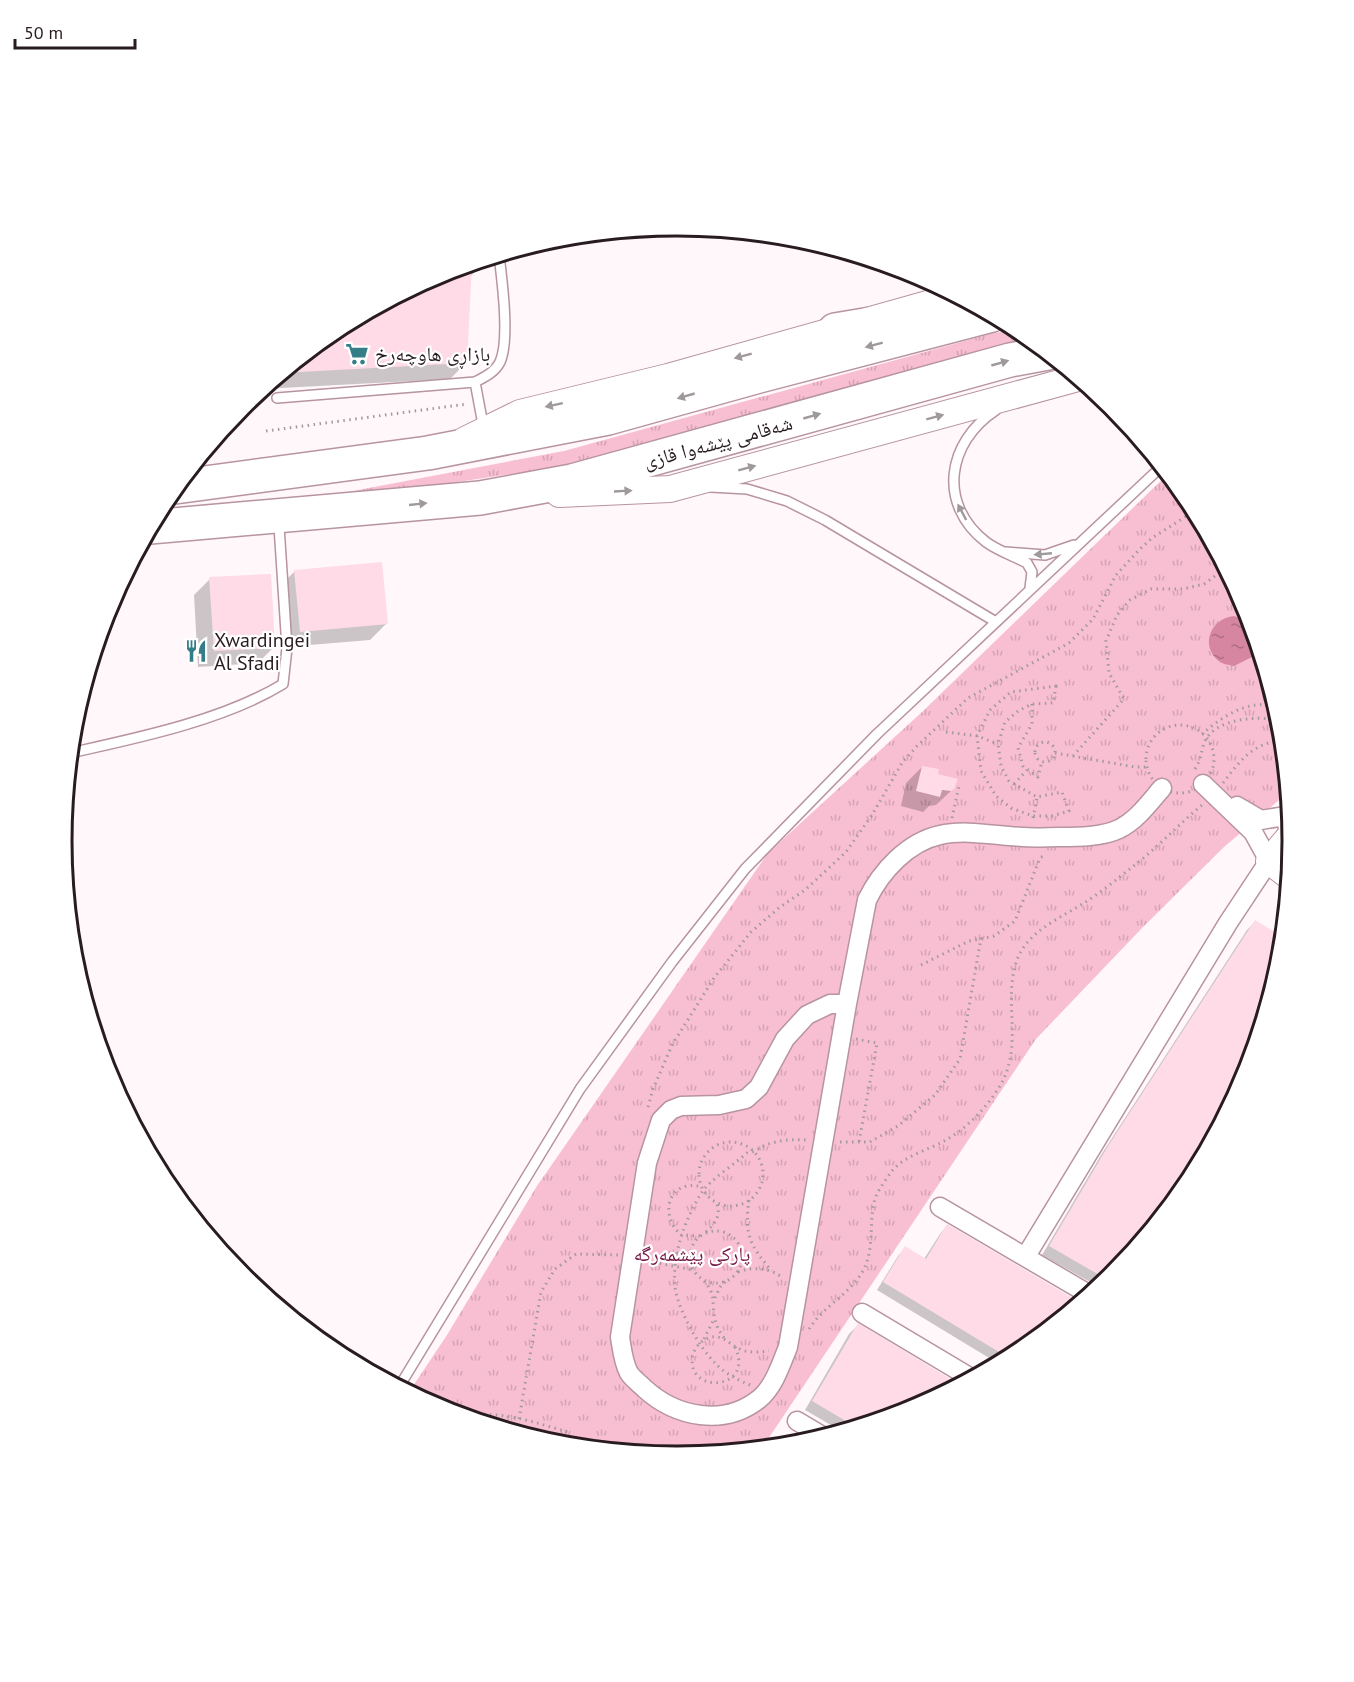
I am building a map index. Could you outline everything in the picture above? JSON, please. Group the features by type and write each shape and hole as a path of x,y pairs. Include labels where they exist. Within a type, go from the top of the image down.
{"highway":[{"path":"835,330 967,310"},
{"path":"188,485 421,454 608,418 803,352 980,317"},
{"name":"شەقامی پێشەوا قازی","path":"161,526 480,498 573,481 1010,360 1037,355"},
{"path":"199,471 421,454"},
{"path":"201,468 242,467"},
{"name":"شەقامی پێشەوا قازی","path":"150,543 279,526 383,507"}],"main road":[{"path":"421,454 451,446 520,412 668,377 803,352 835,330 946,299"},
{"path":"480,498 670,489 1069,380"}],"street":[{"path":"1211,786 1238,807 1261,820 1281,817"},
{"path":"1026,1256 1228,923 1279,868 1253,832 1211,786"},
{"path":"847,1004 830,1004 807,1016 785,1039 759,1087 746,1099 719,1105 681,1106 671,1110 661,1120 622,1255 620,1337 623,1356 630,1375 654,1396 676,1409 700,1416 734,1413 760,1398 798,1337 796,1296 847,1004 867,900 875,884 898,858 925,840 941,834 986,833 1029,837 1080,837 1117,830 1131,822 1162,788"},
{"path":"940,1207 1083,1290"},
{"path":"862,1313 958,1377"},
{"path":"797,1421 812,1430"}],"lane":[{"path":"277,398 475,382 490,375 500,361 504,338 499,263"},
{"path":"475,382 484,430"},
{"path":"1030,589 1032,577 1027,562 985,541 966,521 955,500 954,466 961,447 990,414 1008,402 1044,387"},
{"path":"403,1381 580,1089 699,926 765,847 886,726 1156,472"},
{"path":"670,489 709,487 747,489 787,501 825,520 996,622"},
{"path":"79,751 186,725 265,695 283,684 287,648 279,526"},
{"path":"1004,552 1045,555 1081,542"}],"path":[{"path":"266,431 479,403"},
{"path":"647,1111 653,1089 672,1045 714,978 751,932 780,907 805,890 846,852 884,797 902,763 916,746 968,698 1006,675 1069,643 1093,619 1116,575 1140,549 1152,538 1187,516"},
{"path":"1073,756 1124,699 1109,673 1106,641 1117,615 1130,600 1151,589 1183,589 1204,584 1220,573"},
{"path":"1056,686 1053,703 1032,704 1018,711 1005,722 998,744 1001,766 1008,781 1037,797 1062,792 1069,811 1052,816 1033,816 1011,808 996,796 981,771 978,736 990,710 1011,692 1056,686"},
{"path":"1032,704 1032,724 1018,748 1023,766 1038,777 1042,761"},
{"path":"1202,734 1213,724 1242,708 1266,705"},
{"path":"1176,725 1187,725 1202,734 1212,746 1214,757 1211,786 1191,792 1169,792 1151,778 1146,767 1145,755 1155,735 1165,728 1176,725"},
{"path":"946,732 978,736 998,744"},
{"path":"1048,742 1053,747 1054,753 1050,760 1042,761 1035,754 1038,745 1048,742"},
{"path":"714,1319 725,1339 735,1347 762,1352 776,1349 798,1337 857,1281 869,1257 876,1195 894,1169 907,1159 947,1140 961,1130 984,1107 1000,1086 1013,1048 1012,980 1021,952 1040,931 1087,901 1132,868 1211,786 1251,751 1262,745 1274,743"},
{"path":"1054,753 1146,767"},
{"path":"1014,784 1027,770"},
{"path":"949,834 959,786"},
{"path":"1029,837 1037,797"},
{"path":"921,965 969,941 994,936 1015,921 1040,858 1069,837"},
{"path":"842,1036 877,1043 859,1142"},
{"path":"809,1148 810,1140"},
{"path":"727,1141 747,1145 761,1161 764,1171 763,1182 758,1192 749,1200 741,1205 730,1206 710,1198 702,1187 699,1170 702,1160 716,1145 727,1141"},
{"path":"702,1187 688,1186 679,1189 669,1203 668,1214 675,1230 681,1235 711,1231 729,1234 735,1240 742,1256 737,1272"},
{"path":"749,1200 747,1226 751,1244 771,1271 787,1281 796,1296"},
{"path":"693,1270 690,1254 692,1246 715,1223 718,1208 716,1202"},
{"path":"519,1419 541,1292 555,1269 576,1254 622,1255 693,1270 711,1289 714,1299 714,1319 693,1356 695,1371 699,1377 712,1383 720,1383 733,1376 739,1362 735,1347"},
{"path":"676,1265 675,1288 685,1318 715,1364 757,1389 766,1390"},
{"path":"714,1299 720,1287 737,1272 754,1268 771,1271"},
{"path":"703,1280 714,1283 729,1279"},
{"path":"702,1342 714,1337 725,1339"},
{"path":"485,1415 519,1419 567,1432 569,1436"}],"green space":[{"path":"1003,332 1021,343 559,467 402,490 332,495 564,451"},
{"name":"پارکی پێشمەرگە","path":"1162,480 1201,538 1236,609 1261,684 1277,762 1281,799 1224,847 1143,927 1036,1039 768,1439 717,1445 677,1446 598,1441 520,1425 483,1414 413,1386 447,1335 537,1186 768,853 922,712"}],"water":[{"path":"1234,616 1239,618 1253,657 1234,666 1221,663 1210,649 1209,641 1213,627 1226,618"}],"building":[{"path":"472,272 467,363 295,372 341,338 375,317 409,298"},
{"path":"382,562 388,624 300,632 294,570"},
{"path":"271,574 275,648 214,651 209,577"},
{"path":"922,766 939,769 938,774 958,779 954,789 942,790 940,797 916,791"},
{"path":"1255,920 1275,932 1261,998 1250,1035 1220,1109 1201,1144 1157,1209 1132,1240 1099,1275 1049,1246 1108,1146"},
{"path":"947,1224 1071,1297 1067,1303 1045,1321 1000,1352 883,1282 905,1246 926,1259"},
{"path":"858,1323 952,1380 909,1400 846,1421 812,1401"}],"place":[{"name":"بازاڕی هاوچەرخ","path":"357,354"},
{"name":"Xwardingei Al Sfadi","path":"196,651"}]}
